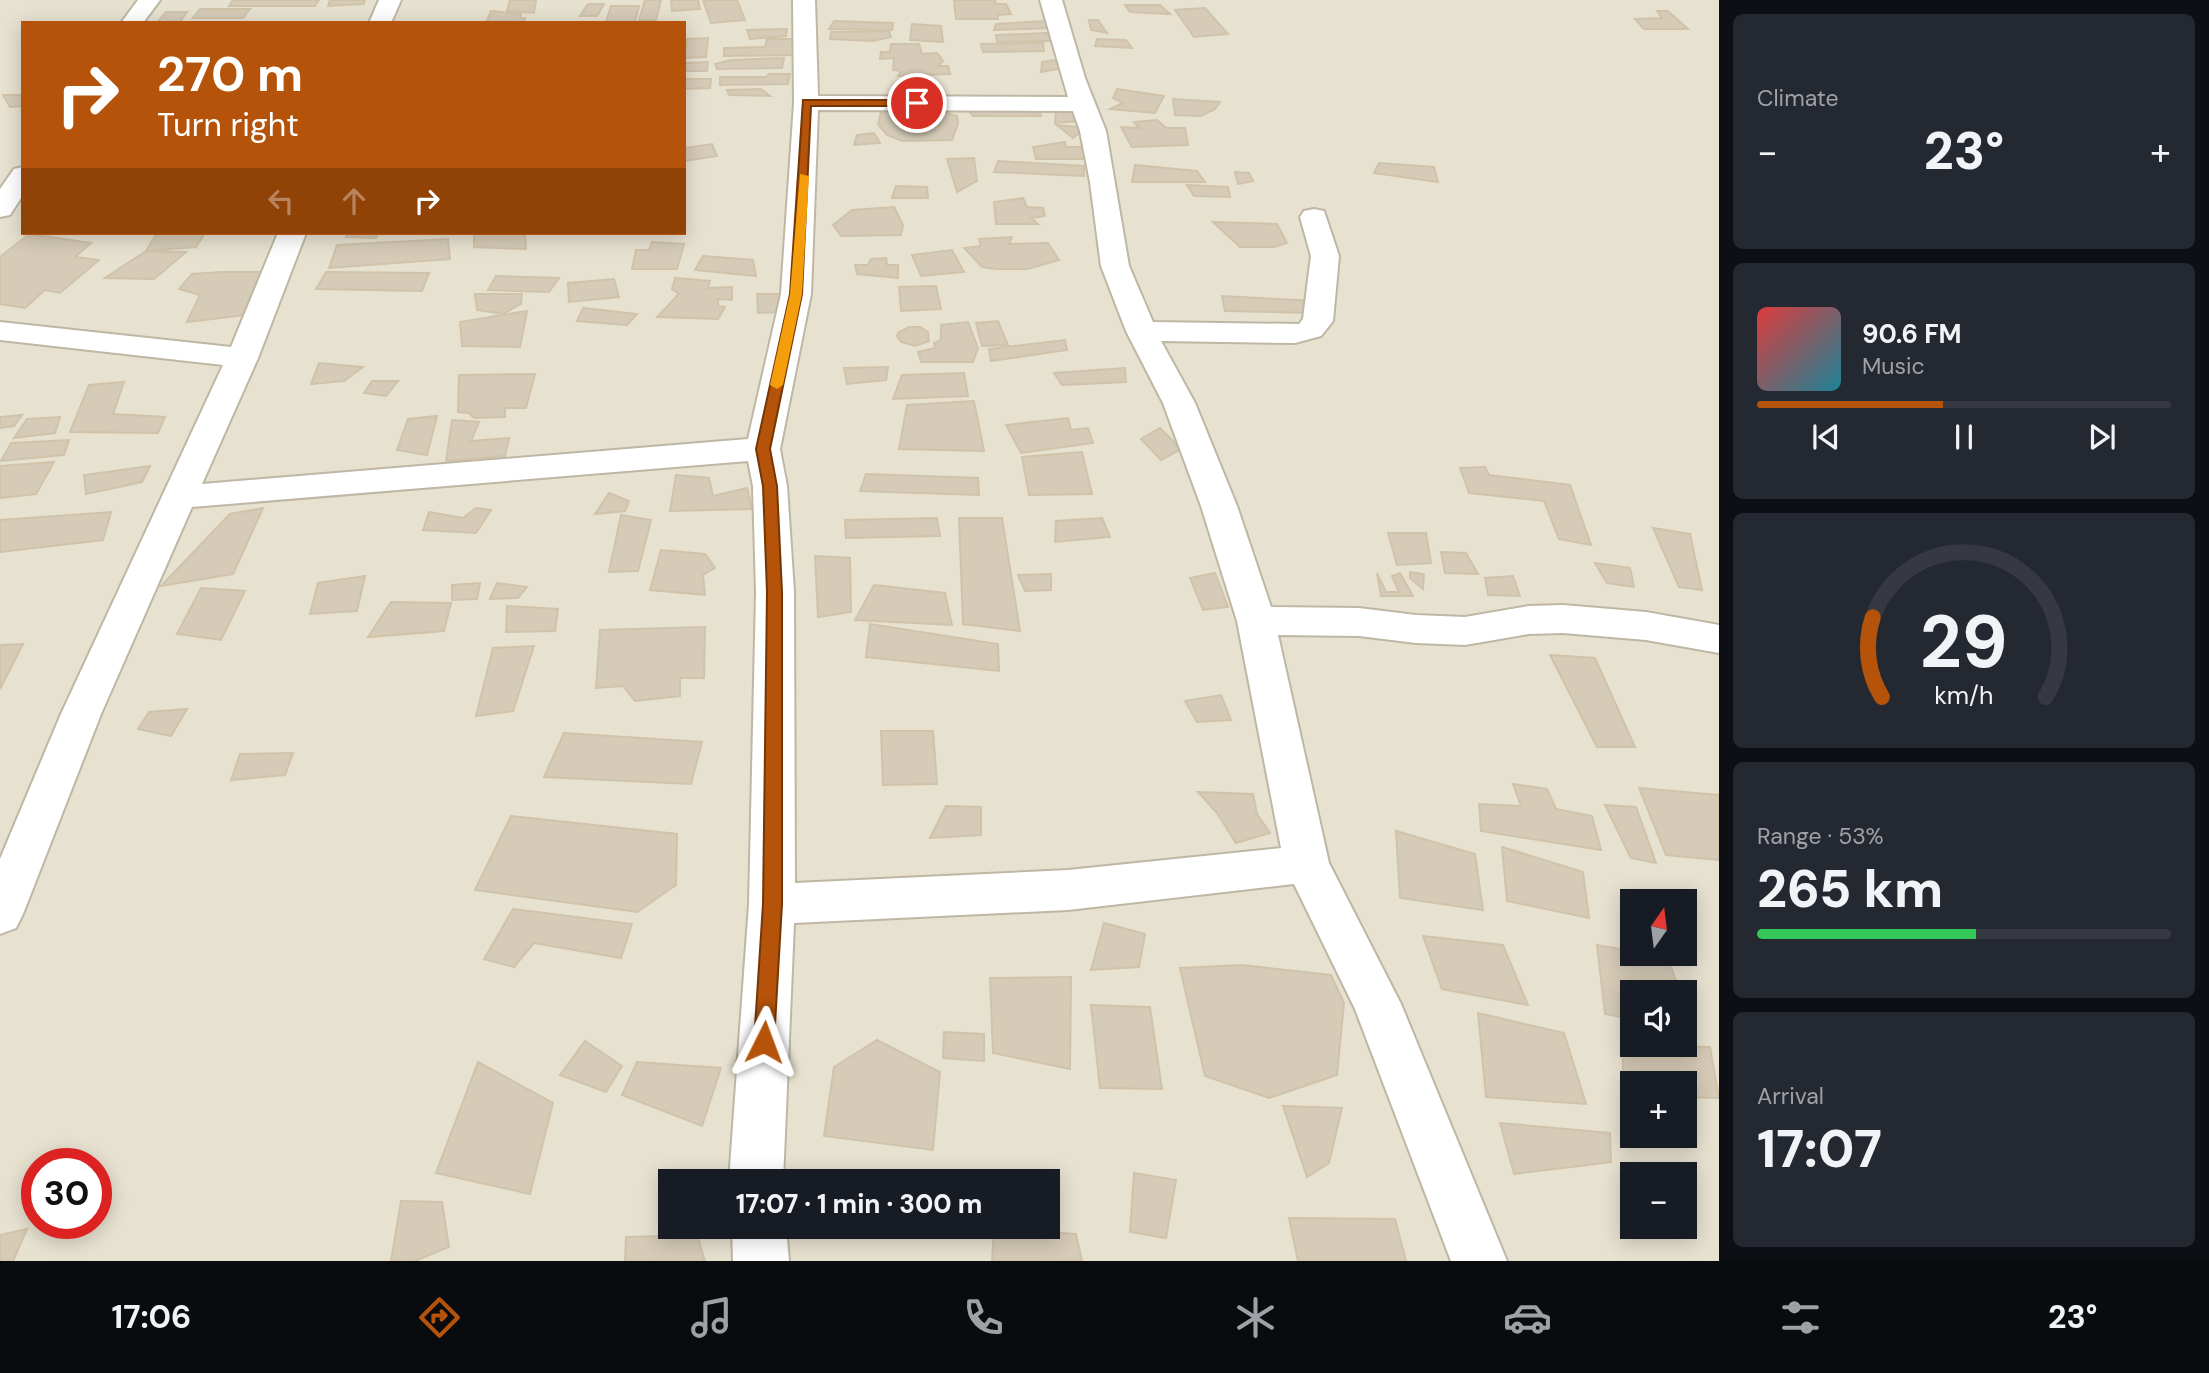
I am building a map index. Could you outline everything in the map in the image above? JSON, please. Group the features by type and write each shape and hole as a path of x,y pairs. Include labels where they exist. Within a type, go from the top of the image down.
{"street":[{"path":"133,21 149,0"},
{"path":"381,21 390,0"},
{"path":"757,1169 772,904 775,592 770,486 763,449 796,294 806,103 804,0"},
{"path":"1051,0 1082,104 1093,131 1115,266 1141,331 1184,416 1219,506 1256,621 1307,863 1377,1004 1479,1261"},
{"path":"806,103 1082,104"},
{"path":"0,209 21,178"},
{"path":"1141,331 1295,334 1310,330 1318,321 1325,256 1314,217"},
{"path":"0,914 81,714 242,358 291,235"},
{"path":"0,331 242,358"},
{"path":"179,498 763,449"},
{"path":"1256,621 1359,622 1416,629 1465,631 1529,620 1573,619 1646,626 1719,639"},
{"path":"772,904 1068,890 1307,863"},
{"path":"760,1239 761,1261"}],"shaded area":[{"path":"0,0 1719,0 1719,1261 0,1261"}],"building":[{"path":"233,0 319,0 315,6 229,6"},
{"path":"330,0 365,0 364,4 328,6"},
{"path":"510,0 536,0 534,13 507,11"},
{"path":"645,0 661,0 656,20 639,20"},
{"path":"671,0 698,0 700,9 672,11"},
{"path":"703,0 737,0 745,20 711,23"},
{"path":"954,0 995,0 996,4 1006,4 1011,14 998,15 998,19 956,19"},
{"path":"588,4 604,4 597,16 580,16"},
{"path":"1125,5 1160,5 1170,14 1130,12"},
{"path":"611,6 639,6 635,21 606,21"},
{"path":"1205,8 1228,34 1194,37 1175,10"},
{"path":"200,9 250,9 243,18 193,18"},
{"path":"491,11 521,14 520,18 525,18 524,21 487,21"},
{"path":"1657,11 1668,11 1688,29 1644,29 1635,19 1662,18"},
{"path":"166,12 187,12 180,21 159,21"},
{"path":"1089,20 1098,20 1107,33 1091,30"},
{"path":"834,21 893,23 892,30 829,29"},
{"path":"1047,21 1054,28 994,30 996,24"},
{"path":"912,24 941,26 943,42 910,40"},
{"path":"787,29 786,36 750,39 747,30"},
{"path":"889,31 891,37 873,41 830,39 831,32"},
{"path":"1048,33 1051,41 997,42 996,35"},
{"path":"708,38 706,57 686,58 687,39"},
{"path":"767,39 799,39 799,55 724,56 724,48 765,47"},
{"path":"1097,39 1126,40 1132,48 1095,46"},
{"path":"1043,43 1044,51 983,52 981,44"},
{"path":"891,44 919,44 922,54 937,53 943,61 938,66 948,66 950,74 898,76 901,71 893,70 894,58 880,59 881,52 890,52"},
{"path":"784,58 782,68 717,69 715,64 731,60"},
{"path":"1054,60 1063,68 1041,72 1042,62"},
{"path":"708,62 707,71 686,71 686,63"},
{"path":"769,74 790,74 788,84 720,85 720,77 766,77"},
{"path":"686,79 711,79 710,88 686,89"},
{"path":"761,89 770,96 729,95 727,90"},
{"path":"1117,89 1164,96 1155,113 1110,109 1123,103 1113,98"},
{"path":"3,95 21,95 21,106 10,107"},
{"path":"1173,99 1220,102 1215,109 1201,116 1175,115"},
{"path":"930,108 957,116 958,124 952,140 902,141 887,135 878,124 881,112"},
{"path":"1039,108 1041,116 973,116 967,109"},
{"path":"1074,109 1079,121 1055,123 1056,110"},
{"path":"1157,120 1166,128 1185,128 1188,145 1132,147 1121,127 1139,128 1134,122"},
{"path":"1057,125 1078,127 1082,131 1073,138"},
{"path":"874,133 880,143 854,145 857,135"},
{"path":"1065,142 1066,147 1088,147 1088,159 1036,159 1033,147"},
{"path":"712,144 717,156 686,161 686,148"},
{"path":"974,158 977,181 957,192 947,159"},
{"path":"998,161 1084,166 1084,176 994,172"},
{"path":"1379,163 1434,167 1438,182 1374,173"},
{"path":"1135,165 1197,171 1205,182 1132,182"},
{"path":"1235,172 1249,173 1253,181 1238,184"},
{"path":"1187,185 1228,187 1230,197 1194,196"},
{"path":"896,186 927,187 928,198 892,198"},
{"path":"1023,198 1027,207 1043,208 1045,216 1031,218 1038,224 996,224 994,202"},
{"path":"894,207 903,225 901,235 841,236 833,225 852,210"},
{"path":"1213,222 1277,224 1287,243 1274,247 1240,247"},
{"path":"28,235 36,235 91,243 75,257 99,260 60,293 45,290 25,308 0,304 0,257"},
{"path":"156,235 204,235 196,247 146,251"},
{"path":"347,235 377,235 376,238 346,237"},
{"path":"474,235 525,235 526,249 474,247"},
{"path":"1012,237 1009,244 1048,243 1059,260 1028,269 996,269 982,267 964,248 981,246 979,239"},
{"path":"448,239 450,259 329,268 337,245"},
{"path":"652,242 684,244 677,269 632,269 636,250 649,250"},
{"path":"952,250 964,272 921,276 912,255"},
{"path":"146,251 186,252 154,279 105,278"},
{"path":"703,256 753,260 756,276 695,270"},
{"path":"886,258 887,265 898,265 898,278 857,274 855,265 868,265 871,259"},
{"path":"264,272 245,315 187,322 200,295 179,289 192,274"},
{"path":"326,272 429,273 422,291 316,289"},
{"path":"496,276 559,278 549,292 488,290"},
{"path":"675,278 710,281 708,288 732,287 732,300 718,299 718,306 725,307 718,319 657,317 679,294 672,289"},
{"path":"614,279 619,297 569,302 568,283"},
{"path":"936,286 941,309 901,311 899,287"},
{"path":"475,294 522,294 521,304 503,314 477,310"},
{"path":"757,294 786,294 786,312 758,313"},
{"path":"1222,296 1316,301 1314,313 1225,311"},
{"path":"583,308 637,314 627,325 577,321"},
{"path":"527,311 520,347 462,346 460,322"},
{"path":"998,321 1008,345 982,346 976,323"},
{"path":"968,322 978,348 973,362 921,362 918,352 935,348 934,343 941,340 941,325"},
{"path":"909,327 920,327 928,332 929,341 915,346 901,342 898,333"},
{"path":"1065,340 1067,350 991,361 989,349"},
{"path":"319,363 363,367 344,381 311,384"},
{"path":"888,367 886,380 847,384 844,368"},
{"path":"1125,368 1126,382 1062,385 1054,373"},
{"path":"964,373 968,396 893,399 902,375"},
{"path":"535,374 526,408 505,408 505,417 474,418 469,413 458,412 459,375"},
{"path":"372,381 398,381 386,396 364,393"},
{"path":"124,382 113,414 165,417 158,433 70,432 89,385"},
{"path":"974,401 984,451 899,449 907,405"},
{"path":"22,415 14,426 0,428 0,417"},
{"path":"437,416 427,455 397,450 408,419"},
{"path":"60,417 55,433 14,438 27,419"},
{"path":"1068,418 1071,430 1088,428 1093,443 1021,453 1006,425"},
{"path":"452,420 479,422 471,441 509,438 505,456 446,461"},
{"path":"1160,428 1181,449 1161,460 1141,439"},
{"path":"69,440 64,455 1,461 11,443"},
{"path":"1082,452 1092,494 1029,495 1022,457"},
{"path":"54,462 36,494 0,498 0,466"},
{"path":"150,466 142,482 86,494 84,475"},
{"path":"1485,467 1489,475 1570,485 1591,545 1559,539 1544,501 1469,493 1460,468"},
{"path":"866,474 978,478 979,495 860,491"},
{"path":"676,475 709,478 713,496 747,488 752,509 670,511"},
{"path":"609,493 629,501 625,511 595,514"},
{"path":"263,508 233,574 161,586 230,514"},
{"path":"476,508 491,510 476,533 423,530 429,512 463,518"},
{"path":"111,512 103,540 0,552 0,520"},
{"path":"621,515 651,520 638,571 609,572"},
{"path":"937,518 940,536 846,538 845,520"},
{"path":"959,518 1002,518 1020,631 963,624"},
{"path":"1102,518 1110,537 1055,542 1056,521"},
{"path":"1653,528 1690,534 1702,590 1679,587"},
{"path":"1388,533 1426,533 1431,563 1397,565"},
{"path":"661,550 705,554 715,568 703,575 705,595 650,590"},
{"path":"1441,552 1466,553 1478,574 1445,573"},
{"path":"815,556 850,558 851,612 818,617"},
{"path":"1595,563 1630,568 1634,587 1607,583"},
{"path":"1410,572 1424,574 1423,589 1410,578"},
{"path":"1215,573 1228,607 1203,610 1190,578"},
{"path":"1377,573 1386,592 1399,592 1392,576 1400,573 1413,596 1381,596"},
{"path":"1051,574 1051,590 1025,591 1018,575"},
{"path":"365,576 357,611 310,614 318,583"},
{"path":"1513,576 1520,596 1488,595 1485,578"},
{"path":"480,583 477,599 452,600 452,585"},
{"path":"497,583 527,587 518,598 490,599"},
{"path":"874,585 945,593 952,625 855,620"},
{"path":"201,588 245,591 221,640 177,634"},
{"path":"391,602 451,603 444,631 368,637"},
{"path":"507,606 558,609 555,631 506,632"},
{"path":"870,624 998,644 999,671 866,657"},
{"path":"705,627 704,678 680,678 680,696 635,701 623,686 596,688 600,630"},
{"path":"23,644 0,689 0,645"},
{"path":"534,646 513,711 476,716 493,648"},
{"path":"1550,655 1595,658 1635,747 1597,747"},
{"path":"1221,695 1231,720 1197,722 1185,701"},
{"path":"187,709 171,736 138,729 149,712"},
{"path":"881,731 933,731 937,784 883,785"},
{"path":"564,733 702,742 691,784 544,777"},
{"path":"293,753 285,775 231,780 240,754"},
{"path":"1513,784 1547,789 1556,809 1592,816 1601,850 1481,831 1479,804 1521,806"},
{"path":"1639,788 1719,795 1719,860 1666,855"},
{"path":"1198,792 1253,794 1257,814 1270,833 1236,843 1217,813"},
{"path":"1605,805 1636,807 1656,863 1631,858"},
{"path":"946,806 981,807 981,835 930,838"},
{"path":"511,816 677,834 676,885 637,912 475,890"},
{"path":"1396,831 1475,854 1483,910 1400,898"},
{"path":"1502,847 1583,872 1589,918 1507,901"},
{"path":"513,909 632,924 621,958 534,943 514,967 484,959"},
{"path":"1104,923 1145,934 1139,967 1091,970"},
{"path":"1423,936 1503,945 1528,1005 1442,989"},
{"path":"1597,945 1620,949 1620,966 1671,966 1676,980 1620,980 1620,1017 1605,1014"},
{"path":"1242,965 1331,975 1344,1003 1337,1075 1269,1098 1205,1076 1180,968"},
{"path":"1071,977 1070,1069 993,1053 990,978"},
{"path":"1091,1005 1150,1007 1162,1089 1100,1088"},
{"path":"1478,1013 1564,1033 1586,1104 1486,1097"},
{"path":"944,1032 984,1034 984,1061 943,1058"},
{"path":"877,1040 940,1072 933,1150 824,1136 834,1067"},
{"path":"585,1041 622,1066 606,1092 560,1075"},
{"path":"1697,1047 1710,1047 1719,1098 1697,1097 1697,1071 1623,1071 1623,1057 1697,1057"},
{"path":"478,1062 553,1103 530,1194 436,1173"},
{"path":"637,1062 721,1068 702,1126 622,1095"},
{"path":"1283,1106 1342,1108 1329,1163 1307,1177"},
{"path":"1500,1123 1610,1133 1611,1162 1514,1174"},
{"path":"1134,1173 1176,1180 1166,1238 1130,1232"},
{"path":"401,1201 442,1202 449,1247 415,1261 391,1261"},
{"path":"1289,1218 1395,1219 1406,1261 1298,1261"},
{"path":"21,1230 23,1239 13,1261 0,1261 0,1235"},
{"path":"1060,1233 1076,1234 1082,1261 992,1261 993,1239 1060,1239"},
{"path":"626,1237 698,1239 705,1261 625,1261"}],"slow traffic":[{"path":"777,385 796,294 804,176"}],"route":[{"path":"764,1042 772,904 775,592 770,486 763,449 796,294 806,103 917,103"}]}
